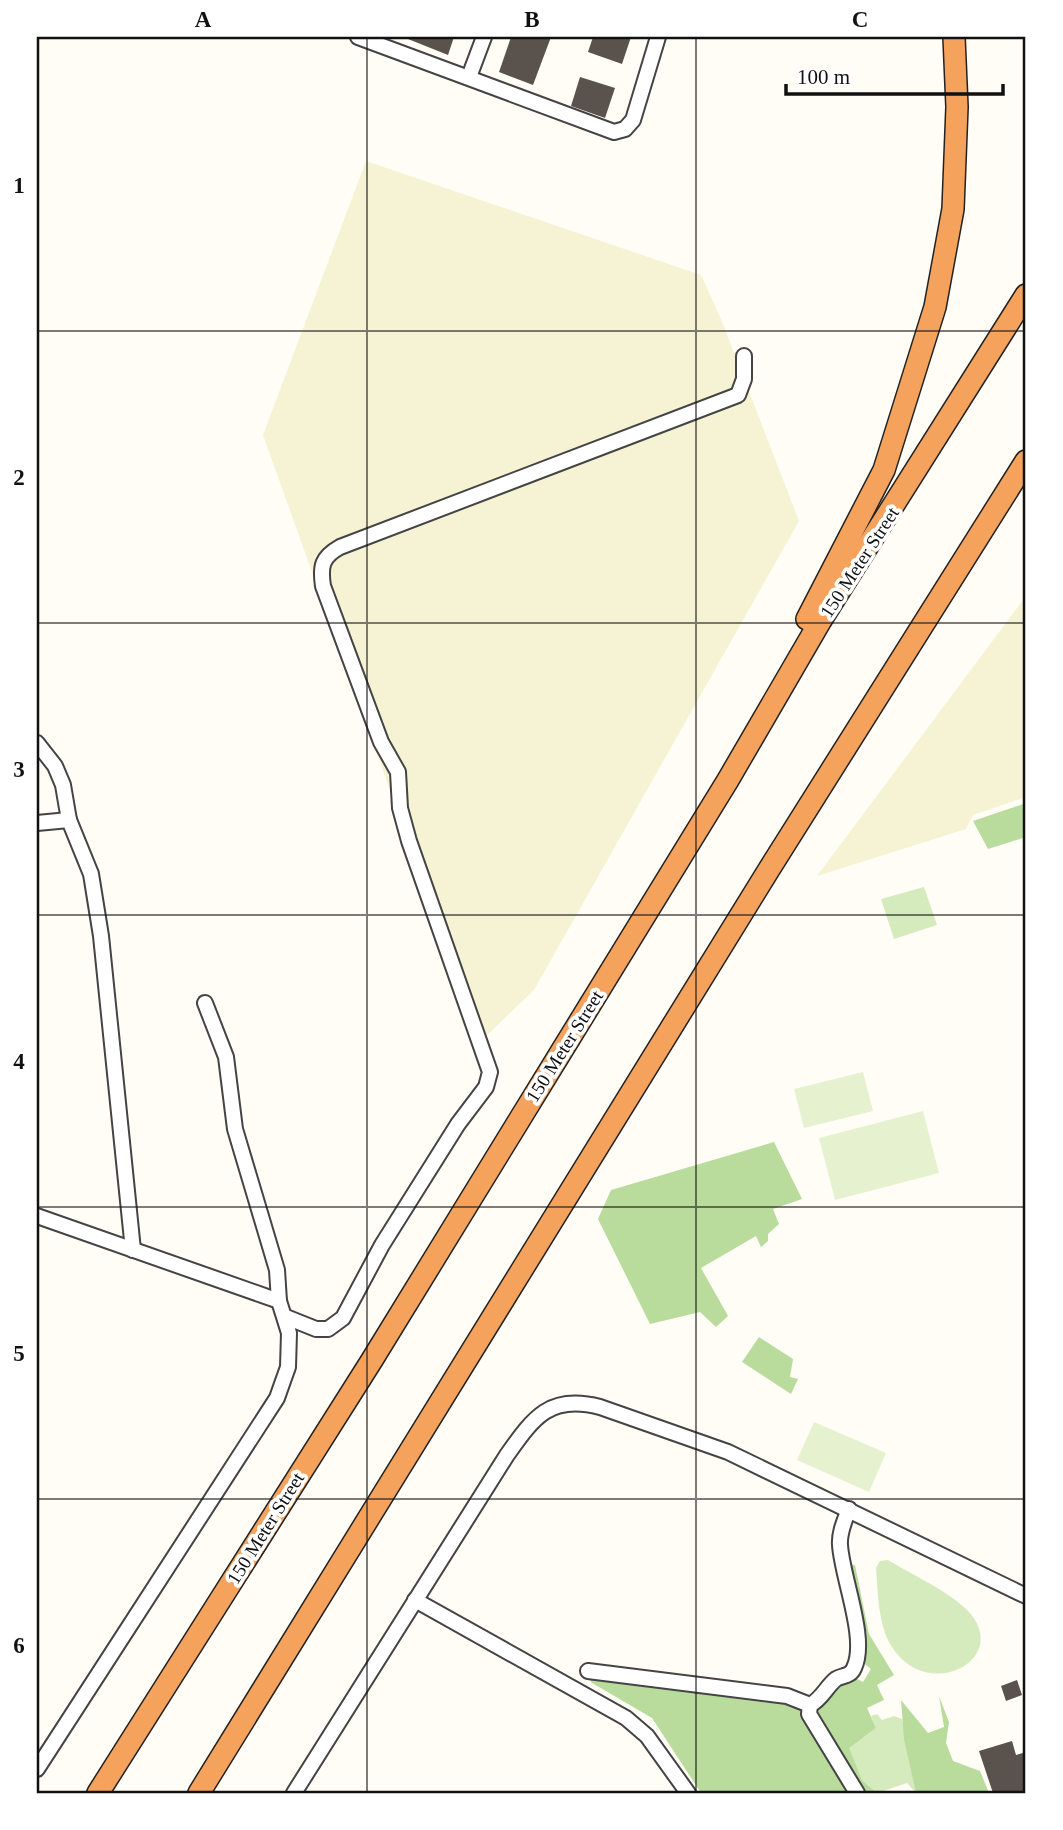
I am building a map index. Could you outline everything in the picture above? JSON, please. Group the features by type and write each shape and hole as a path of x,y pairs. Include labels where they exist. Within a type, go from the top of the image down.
{"highway":[{"path":"728,780 779,672 867,506 900,424 935,307 951,221 957,107 954,37"},
{"name":"150 Meter Street","path":"98,1793 364,1371 728,780 821,620 1026,295"},
{"path":"199,1793 768,871 1026,461"},
{"path":"998,507 1026,474"}],"street":[{"path":"358,37 609,131 620,131 633,120 658,37"},
{"path":"469,77 484,37"},
{"path":"285,1317 316,1329 328,1329 343,1318 382,1245 458,1124 490,1080 483,1048 405,830 398,772 382,742 327,596 321,572 322,563 328,554 340,547 738,395 744,379 744,356"},
{"path":"37,743 55,766 63,785 69,820 91,874 101,936 133,1250"},
{"path":"37,823 69,820"},
{"path":"37,1769 277,1398 288,1367 290,1350 285,1317 279,1301 277,1270 235,1129 226,1057 205,1003"},
{"path":"37,1216 279,1301"},
{"path":"293,1793 526,1429 540,1413 558,1404 579,1401 600,1406 715,1448 849,1508 1026,1595"},
{"path":"588,1671 787,1696 810,1704 820,1699 835,1680 849,1675 855,1667 858,1651 840,1545 849,1508"},
{"path":"415,1600 626,1718 647,1736 688,1793"},
{"path":"810,1704 809,1714 857,1793"}],"shaded area":[{"path":"366,161 701,275 721,319 799,521 534,990 480,1042 263,435"},
{"path":"1026,596 1026,797 973,815 966,829 817,876"}],"green space":[{"path":"1026,803 1026,837 988,849 973,821"},
{"path":"924,887 937,925 894,939 881,899"},
{"path":"863,1072 873,1111 804,1128 794,1089"},
{"path":"923,1111 939,1173 835,1200 819,1138"},
{"path":"774,1142 802,1199 773,1209 779,1224 768,1234 768,1241 761,1247 756,1236 701,1268 728,1316 716,1327 700,1312 650,1324 598,1219 611,1190"},
{"path":"759,1337 793,1359 790,1377 798,1379 791,1394 742,1362"},
{"path":"814,1422 886,1453 869,1492 797,1460"},
{"path":"888,1560 939,1589 966,1609 978,1627 980,1643 974,1657 961,1668 945,1673 926,1672 908,1664 892,1647 881,1619 876,1568 880,1561"},
{"path":"847,1564 855,1565 869,1634 894,1675 877,1685 884,1700 867,1708 876,1728 849,1748 862,1780 877,1793 861,1793 814,1709 832,1692 855,1678 863,1682 871,1669 860,1660"},
{"path":"587,1676 797,1705 852,1793 701,1793 652,1718 592,1683"},
{"path":"939,1696 949,1722 946,1743 953,1761 980,1771 989,1793 916,1793 904,1739 901,1700 928,1733 944,1727"},
{"path":"877,1714 882,1720 894,1716 902,1719 916,1793 907,1783 877,1793 862,1780 848,1748 876,1728 871,1716"}],"building":[{"path":"403,37 454,37 448,55"},
{"path":"511,37 551,37 533,85 499,72"},
{"path":"593,37 631,37 622,64 588,52"},
{"path":"580,77 615,88 605,118 571,106"},
{"path":"1017,1680 1022,1695 1006,1701 1001,1686"},
{"path":"1012,1741 1016,1755 1026,1752 1026,1793 993,1793 979,1751"}]}
